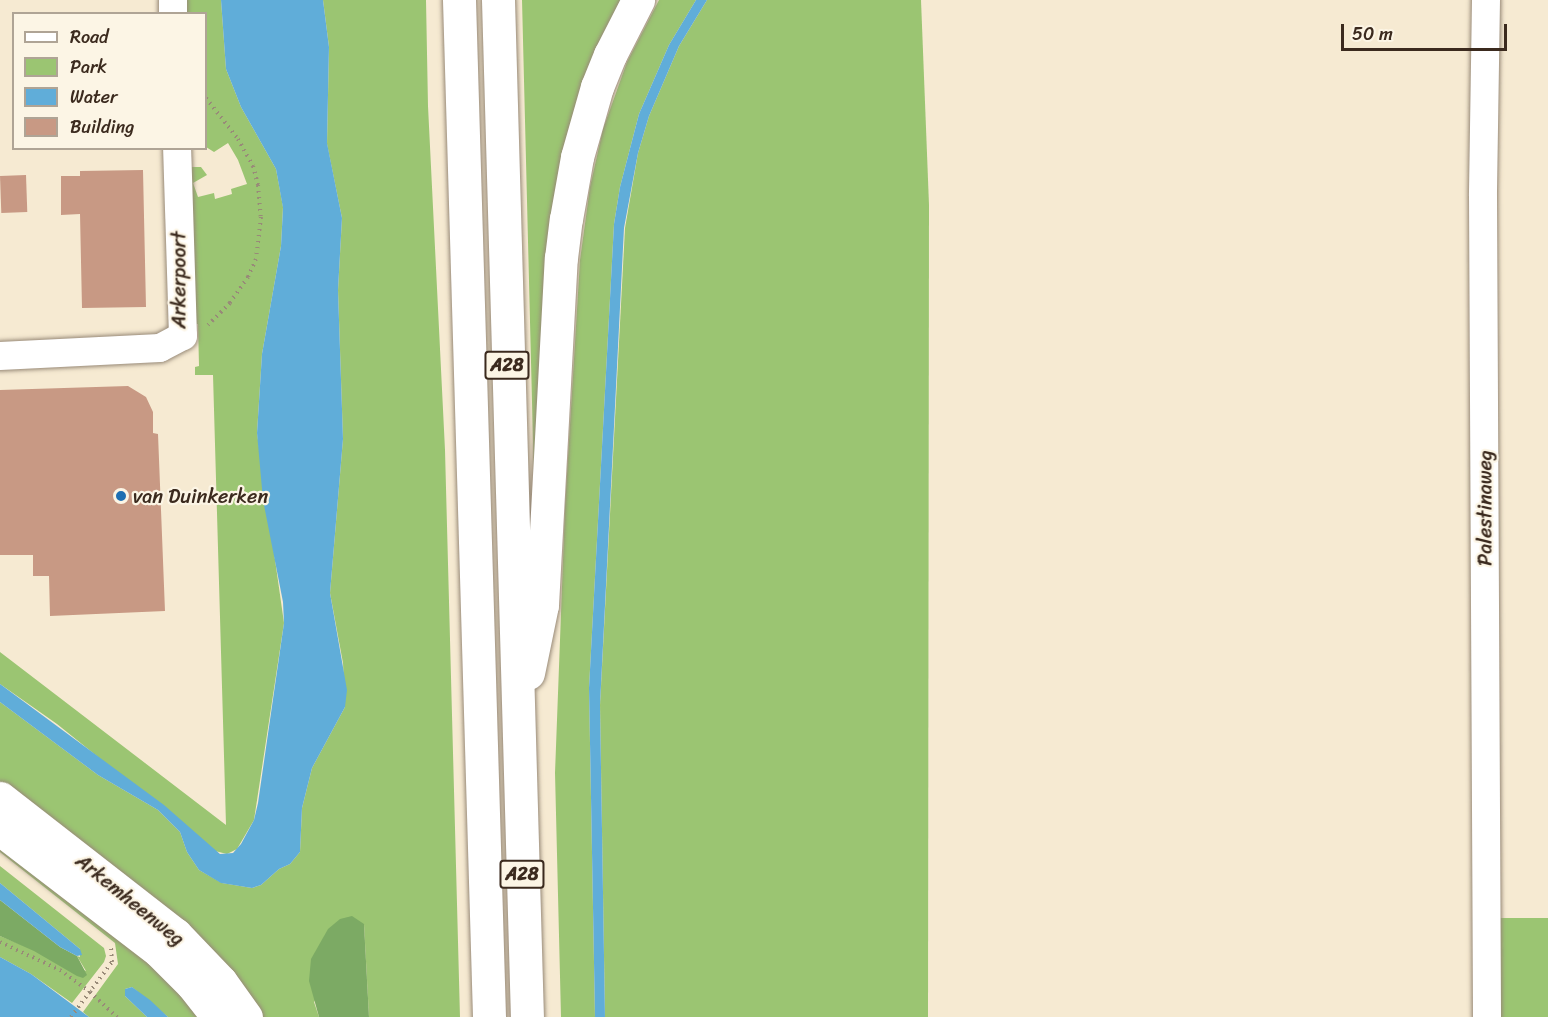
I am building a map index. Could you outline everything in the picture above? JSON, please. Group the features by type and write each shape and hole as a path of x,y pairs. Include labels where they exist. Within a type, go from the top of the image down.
{"main road":[{"name":"A28","path":"459,0 489,1017"},
{"name":"A28","path":"498,0 517,730 527,1017"},
{"name":"A28","path":"517,730 542,605 561,258 572,184 597,87 610,55 638,0"},
{"name":"Arkemheenweg","path":"0,798 175,934 221,982 246,1017"},
{"name":"Arkemheenweg","path":"0,829 159,951 192,984 218,1017"}],"street":[{"name":"Palestinaweg","path":"1486,0 1483,196 1487,1017"},
{"name":"Arkerpoort","path":"0,356 160,348 183,336 177,150"}],"path":[{"path":"183,336 210,324 230,303 248,277 256,258 261,235 261,200 253,166 238,140 207,99"},
{"path":"71,1017 112,962 108,941"},
{"path":"0,942 60,970 90,992 117,1017"}],"green space":[{"path":"181,0 221,0 226,69 241,107 276,169 283,207 281,246 262,354 257,433 284,623 254,820 237,849 227,854 215,851 57,724 0,684 0,652 226,825 213,375 195,375 195,367 199,366 198,324 190,324 186,167 201,167 207,175 193,183 198,197 214,193 215,199 232,194 231,189 247,184 238,160 228,143 214,152 207,148 207,12 181,12"},
{"path":"323,0 426,0 428,106 445,450 460,1017 369,1017 364,924 314,1002 319,1017 254,1017 0,788 0,702 98,775 158,810 180,832 187,852 199,870 222,883 252,888 261,885 279,869 290,864 300,852 302,808 312,768 345,707 343,663 330,593 343,439 338,290 342,218 327,144 329,47"},
{"path":"522,0 629,0 602,52 534,482"},
{"path":"659,0 696,0 669,45 639,114 620,187 614,224 589,688 595,1017 561,1017 555,773 565,507 580,260 590,187 603,129 627,62"},
{"path":"707,0 921,0 929,205 928,1017 605,1017 600,705 625,228 638,153 649,116 679,46"},
{"path":"0,838 155,956 210,1017 168,1017 132,987 125,989 125,996 147,1017 89,1017 83,1012 118,964 115,943 0,852"},
{"path":"0,866 104,948 106,956 104,962 72,1003 31,974 0,957 0,936 86,971 77,956 80,957 80,949 0,883"},
{"path":"0,900 60,947 77,956 87,975 83,978 77,976 34,951 0,936"},
{"path":"352,916 364,924 369,1017 319,1017 309,981 311,959 328,929 340,919"},
{"path":"1495,918 1548,918 1548,1017 1495,1017"}],"water":[{"path":"221,0 323,0 329,47 327,143 342,218 338,290 343,439 330,593 347,690 345,707 312,768 302,808 300,852 290,864 279,869 261,885 252,888 221,883 199,870 187,852 180,832 158,810 98,775 0,702 0,684 164,805 220,854 233,853 241,844 254,820 284,623 283,602 263,500 257,433 262,354 281,246 283,208 276,169 241,107 226,69"},
{"path":"696,0 707,0 679,46 649,116 638,153 624,228 600,705 605,1017 595,1017 589,688 614,224 620,187 639,114 669,45"},
{"path":"0,883 80,949 82,955 77,956 60,947 0,900"},
{"path":"0,957 31,974 89,1017 0,1017"},
{"path":"132,987 168,1017 147,1017 125,996 125,989"}],"building":[{"path":"143,170 146,307 82,308 80,214 61,215 61,176 80,176 80,171"},
{"path":"26,175 27,212 1,213 0,176"},
{"path":"128,386 146,397 153,412 153,433 158,434 165,611 50,616 49,576 33,576 33,555 0,555 0,390"}],"place":[{"name":"van Duinkerken","path":"121,496"}]}
